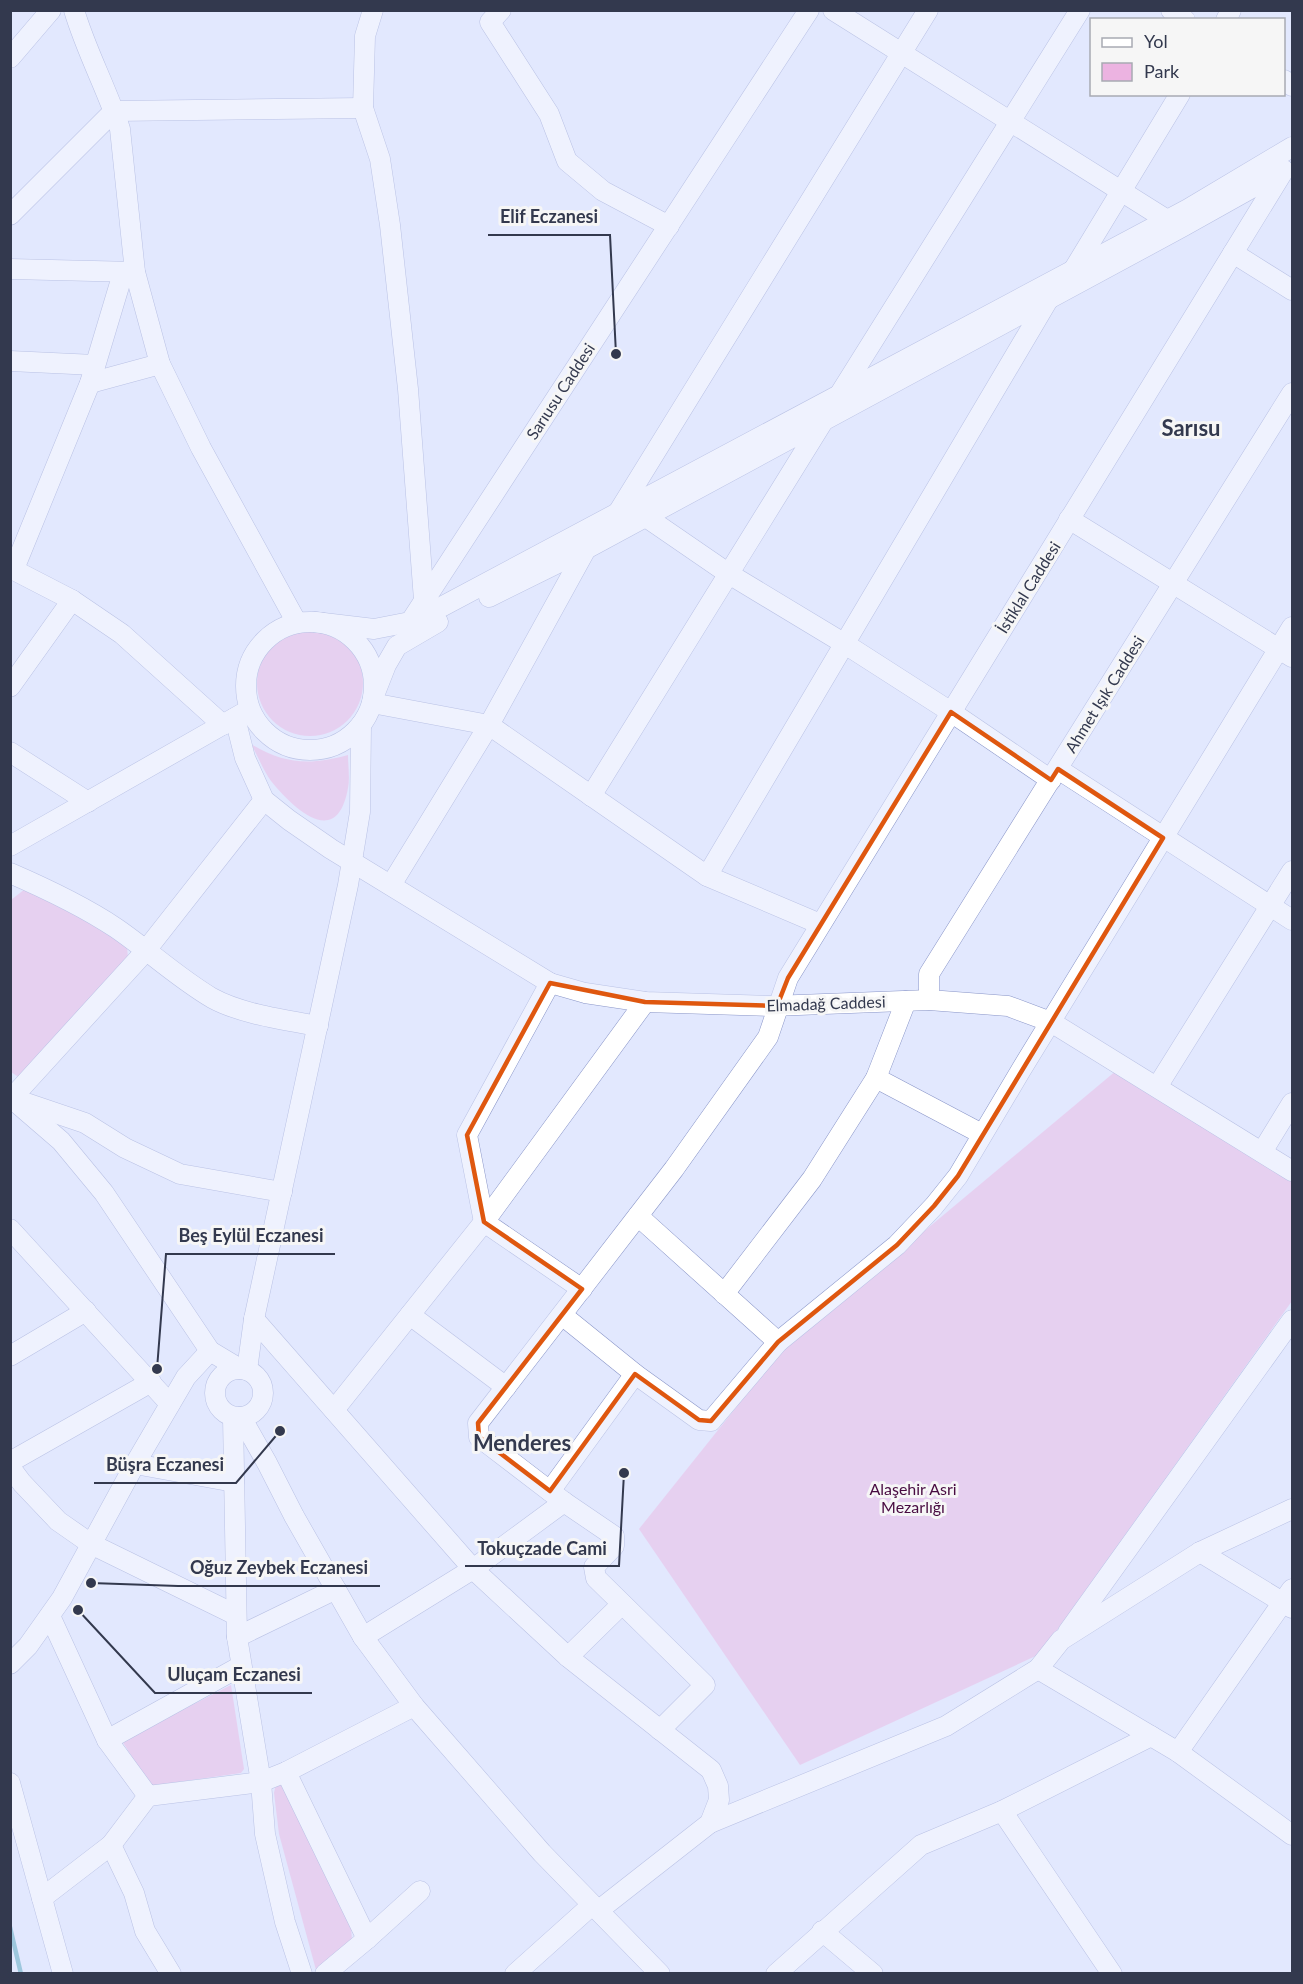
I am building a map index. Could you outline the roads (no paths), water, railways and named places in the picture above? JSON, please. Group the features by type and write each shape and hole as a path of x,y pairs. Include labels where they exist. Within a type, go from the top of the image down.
{"street":[{"path":"10,58 51,10"},
{"path":"74,10 80,31 120,129 129,272 160,364 201,448 306,623"},
{"path":"373,10 365,36 363,108 380,159 390,225 408,389 424,600"},
{"path":"501,10 490,21 549,114 567,161 603,191 669,226"},
{"name":"Sarıusu Caddesi","path":"372,701 386,665 410,622 809,10"},
{"path":"833,10 1167,220"},
{"path":"617,513 928,10"},
{"path":"841,393 1080,10"},
{"path":"1074,269 1179,96"},
{"path":"10,215 114,111 363,108"},
{"path":"11,1099 146,951 264,800 245,758 236,717 246,687 249,666 260,646 276,631 306,623 374,629 410,622 428,614 1167,220 1293,147"},
{"path":"398,646 425,628 646,517 1288,168"},
{"name":"İstiklal Caddesi","path":"622,1604 596,1578 594,1567 614,1546 614,1536 557,1497 479,1437 478,1423 674,1169 768,1036 788,978 820,924 1233,253 1288,168"},
{"path":"1233,253 1293,290"},
{"path":"10,269 129,272"},
{"path":"129,272 92,374 12,568 72,600 236,717 260,726 274,740 292,748 311,751 330,747 347,739 361,725 372,701 373,677 367,656 354,639 336,627 306,623"},
{"path":"707,876 1048,299"},
{"path":"10,361 92,374 160,364"},
{"name":"Ahmet Işık Caddesi","path":"929,1000 929,974 1293,393"},
{"path":"591,796 824,421"},
{"path":"646,517 729,574 1054,775 1163,838 1293,920"},
{"path":"1069,519 1286,653"},
{"path":"391,885 489,725 586,549"},
{"path":"10,687 72,600"},
{"path":"562,1315 634,1374 699,1420 711,1421 778,1342 897,1245 934,1206 958,1176 1163,838 1286,653 1293,627"},
{"path":"372,701 489,725 707,876 820,924"},
{"path":"10,846 236,717"},
{"path":"243,1369 352,860 360,812 361,725"},
{"path":"10,752 88,802"},
{"name":"Elmadağ Caddesi","path":"264,800 331,849 550,983 585,993 645,1002 777,1006 929,1000 1008,1006 1051,1022 1293,1171"},
{"path":"1157,1087 1293,871"},
{"path":"10,873 85,908 117,928 213,998 268,1016 318,1026"},
{"path":"550,983 467,1135 484,1222 582,1289"},
{"path":"724,1294 812,1179 876,1078 906,1001"},
{"path":"334,1410 484,1222 645,1002"},
{"path":"876,1078 982,1134"},
{"path":"11,1099 85,1123 125,1148 180,1173 282,1192"},
{"path":"11,1099 62,1141 104,1193 210,1351 254,1374 262,1386 261,1403 267,1463"},
{"path":"1262,1152 1293,1102"},
{"path":"638,1216 778,1342"},
{"path":"10,1229 171,1404"},
{"path":"10,1356 86,1311"},
{"path":"410,1315 506,1387"},
{"path":"255,1319 473,1569 568,1657 711,1770 718,1786 719,1800 710,1823"},
{"path":"515,1974 596,1907 710,1823 946,1726 1038,1670 1293,1320"},
{"path":"210,1351 214,1392 219,1407 225,1413 237,1417 249,1415 261,1403"},
{"path":"10,1664 28,1646 62,1598 135,1464 186,1377 210,1351"},
{"path":"214,1392 225,1373 243,1369"},
{"path":"363,1637 473,1569 557,1497 634,1374"},
{"path":"10,1462 151,1382"},
{"path":"237,1417 267,1463 294,1516 363,1637 414,1706 542,1853 660,1974"},
{"path":"237,1417 234,1482 237,1637 261,1782 265,1834 285,1922 302,1974"},
{"path":"135,1464 234,1482"},
{"path":"10,1467 57,1521 91,1544 236,1615"},
{"path":"1062,1640 1200,1552 1293,1509"},
{"path":"1178,1752 1289,1600 1200,1552"},
{"path":"237,1637 336,1589"},
{"path":"568,1657 622,1604 705,1685 660,1730"},
{"path":"50,1616 107,1740 148,1796"},
{"path":"107,1740 241,1666"},
{"path":"1038,1670 1178,1752 1293,1835"},
{"path":"42,1898 111,1845 148,1796 261,1782 286,1772 414,1706"},
{"path":"776,1974 921,1845 1002,1810 1151,1736"},
{"path":"286,1772 367,1939"},
{"path":"10,1783 63,1974"},
{"path":"1002,1810 1113,1974"},
{"path":"111,1845 134,1893 145,1931 171,1974"},
{"path":"325,1974 420,1891"},
{"path":"822,1931 873,1974"}],"waterway":[{"path":"10,1927 21,1974"}],"place":[{"name":"Elif Eczanesi","path":"616,354"},
{"name":"Beş Eylül Eczanesi","path":"157,1369"},
{"name":"Büşra Eczanesi","path":"280,1431"},
{"name":"Tokuçzade Cami","path":"624,1473"},
{"name":"Oğuz Zeybek Eczanesi","path":"91,1583"},
{"name":"Uluçam Eczanesi","path":"78,1610"}],"district":[{"name":"Sarısu","path":"1191,427"},
{"name":"Menderes","path":"522,1442"}],"park label":[{"name":"Alaşehir Asri Mezarlığı","path":"913,1497"}]}
